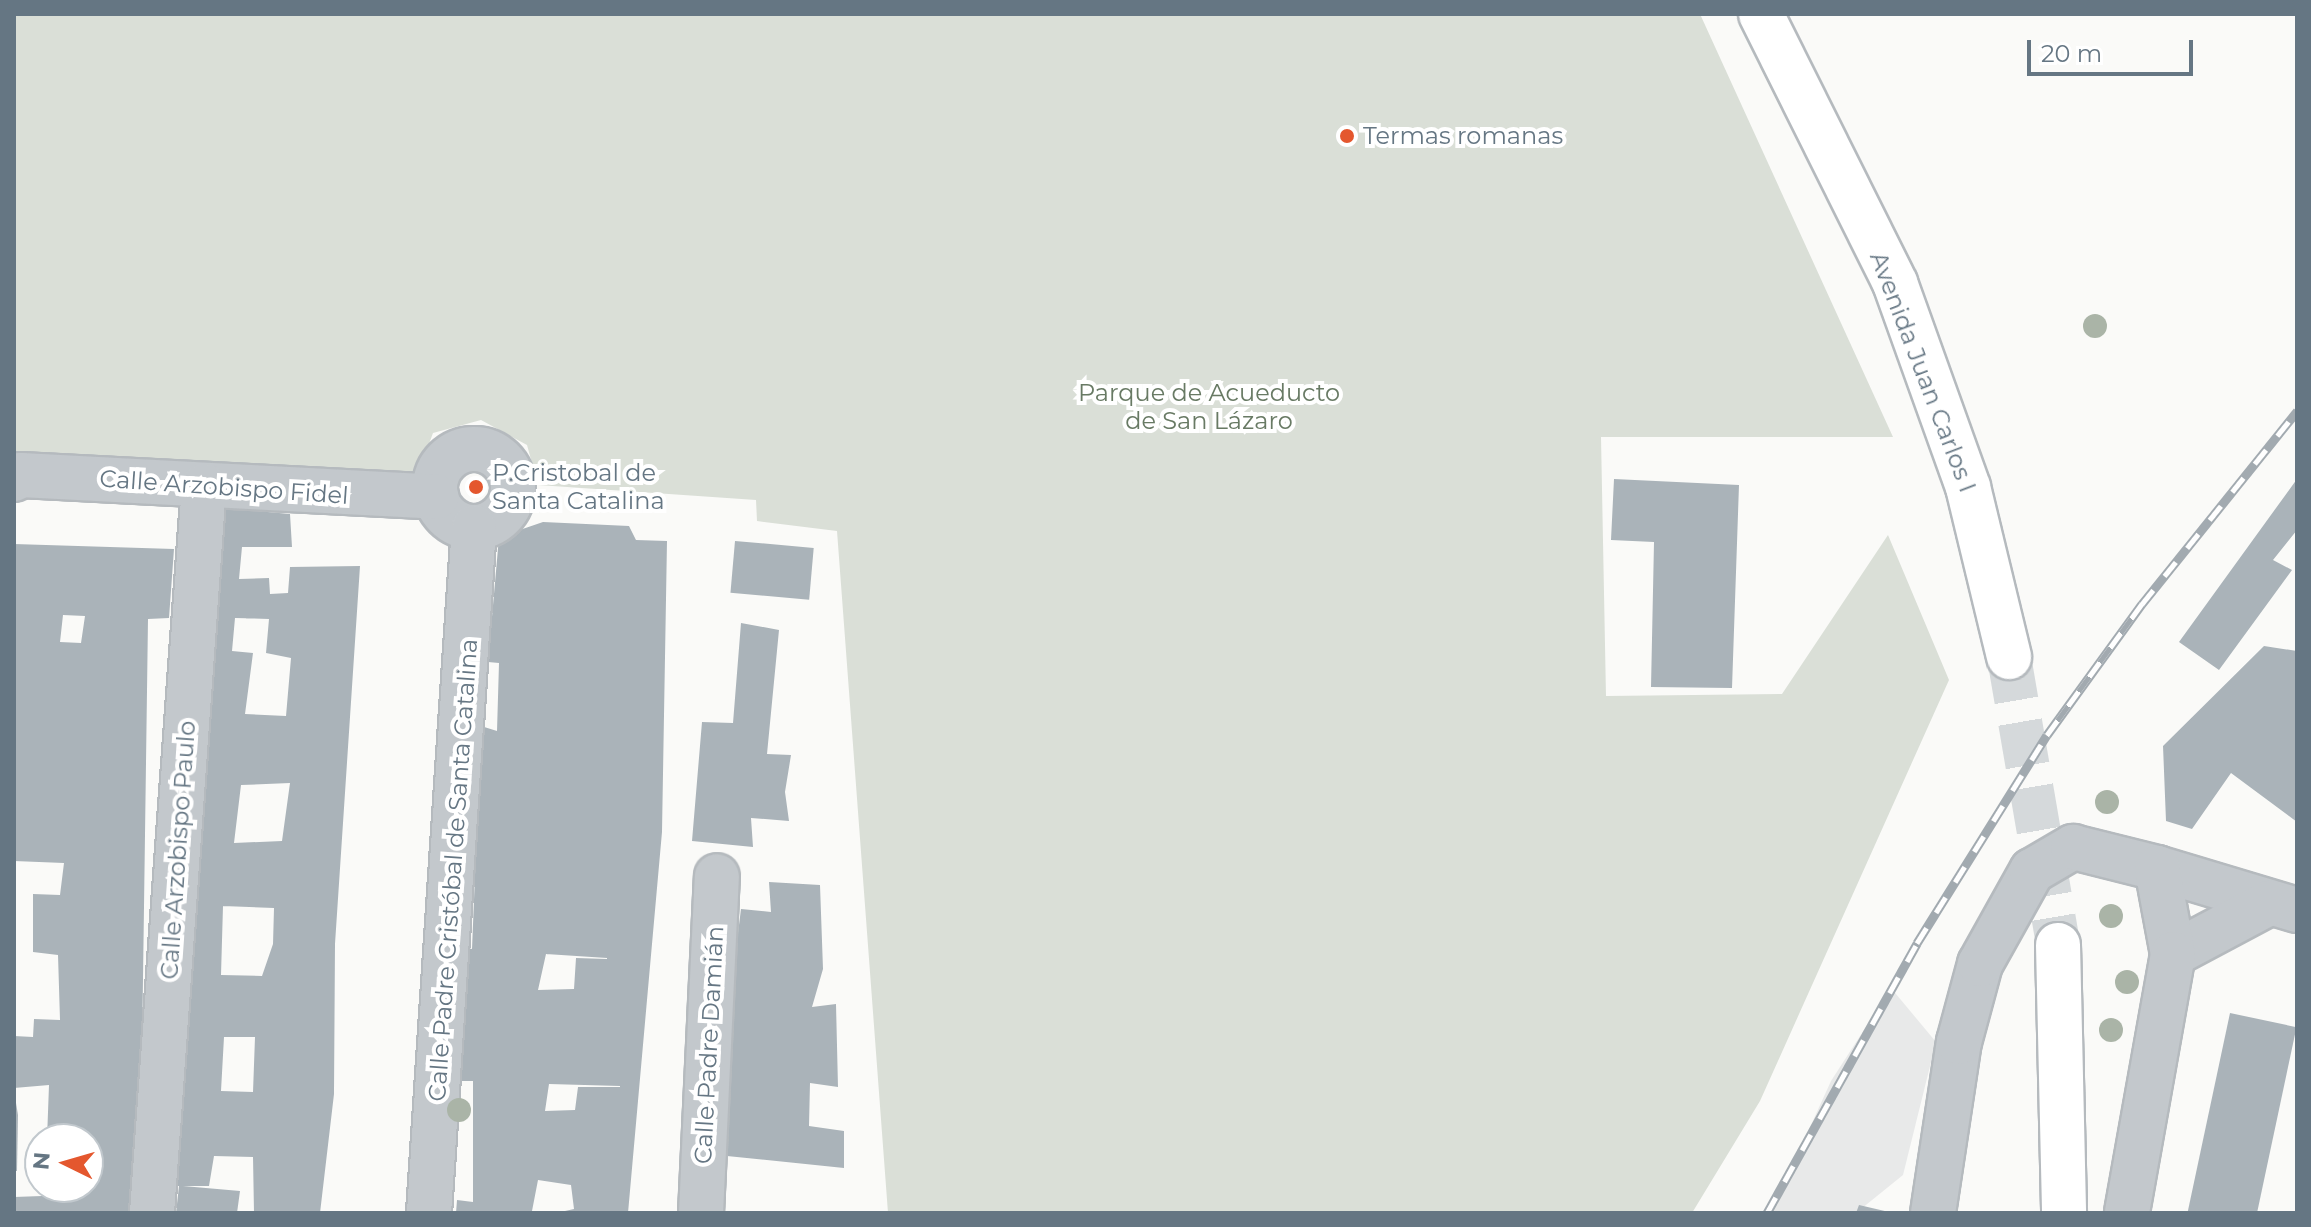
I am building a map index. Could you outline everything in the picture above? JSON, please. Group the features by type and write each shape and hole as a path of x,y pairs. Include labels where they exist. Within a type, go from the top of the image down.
{"main road":[{"name":"Avenida Juan Carlos I","path":"1761,14 1895,283 1968,487 2009,657"},
{"path":"2058,945 2064,1213"}],"street":[{"path":"470,448 496,454 512,475 514,494 499,519 474,527 451,519 436,497 436,479 449,457 470,448"},
{"name":"Calle Arzobispo Fidel","path":"14,479 21,475 436,497"},
{"name":"Calle Arzobispo Paulo","path":"152,1213 204,486"},
{"name":"Calle Padre Cristóbal de Santa Catalina","path":"429,1213 474,527"},
{"path":"1933,1213 1959,1042 1980,964 2032,871 2073,847 2157,868 2283,906"},
{"path":"2127,1213 2173,954 2157,868"},
{"name":"Calle Padre Damián","path":"701,1213 717,876"},
{"path":"2173,954 2283,906"}],"shaded area":[{"path":"1891,988 1936,1042 1903,1175 1856,1213 1771,1213 1831,1081"}],"green space":[{"name":"Parque de Acueducto de San Lázaro","path":"14,14 1700,14 1893,437 1601,437 1606,696 1782,694 1888,535 1949,680 1760,1101 1692,1213 888,1213 837,531 757,521 756,500 538,485 527,445 481,420 433,433 416,479 14,460"}],"building":[{"path":"1614,479 1739,485 1732,688 1651,687 1654,542 1611,540"},
{"path":"2297,479 2297,530 2273,560 2292,570 2219,670 2179,642"},
{"path":"221,508 290,514 292,547 242,547 239,579 269,578 270,594 288,593 290,567 360,566 335,944 334,1094 320,1213 254,1213 253,1157 214,1156 209,1186 183,1186 240,1191 237,1213 176,1213 179,1186 153,1187","holes":["235,618 269,619 266,653 291,658 286,716 245,714 253,653 232,651","290,783 282,841 234,843 241,785","223,906 274,908 273,944 262,976 221,975","224,1037 255,1037 253,1092 221,1091"]},
{"path":"543,522 629,526 636,540 667,541 662,832 628,1213 556,1213 574,1209 571,1185 538,1180 532,1211 456,1213 457,1200 473,1202 473,1081 451,1081 460,946 472,949 481,726 497,731 499,663 488,662 499,537","holes":["546,954 607,958 607,959 576,958 574,989 538,990","549,1084 620,1086 620,1087 578,1087 575,1110 545,1111"]},
{"path":"735,541 814,548 809,600 730,593"},
{"path":"14,544 174,549 169,618 148,619 141,1123 135,1213 14,1213 14,1197 24,1197 24,1203 104,1203 104,1123 48,1123 49,1085 14,1088 14,1036 33,1037 34,1019 60,1020 58,955 33,952 33,894 60,895 64,863 14,861","holes":["63,615 85,616 81,643 60,642"]},
{"path":"741,623 779,630 767,754 791,755 785,792 789,821 751,818 753,847 692,841 702,722 733,723"},
{"path":"2264,646 2297,651 2297,822 2231,773 2192,829 2166,821 2163,746"},
{"path":"769,882 820,885 823,969 812,1007 836,1004 838,1087 810,1083 809,1126 844,1131 844,1168 727,1156 733,973 741,909 771,912"},
{"path":"2230,1013 2297,1027 2257,1213 2188,1212"},
{"path":"14,1091 18,1115 17,1171 14,1171"},
{"path":"1859,1205 1889,1212 1889,1213 1856,1213"}],"tunnel":[{"path":"2009,657 2058,945"}],"railway":[{"path":"1767,1213 1917,943 2047,735 2142,604 2297,411"}],"place":[{"name":"Termas romanas","path":"1347,136"},
{"name":"P.Cristobal de Santa Catalina","path":"476,487"}]}
